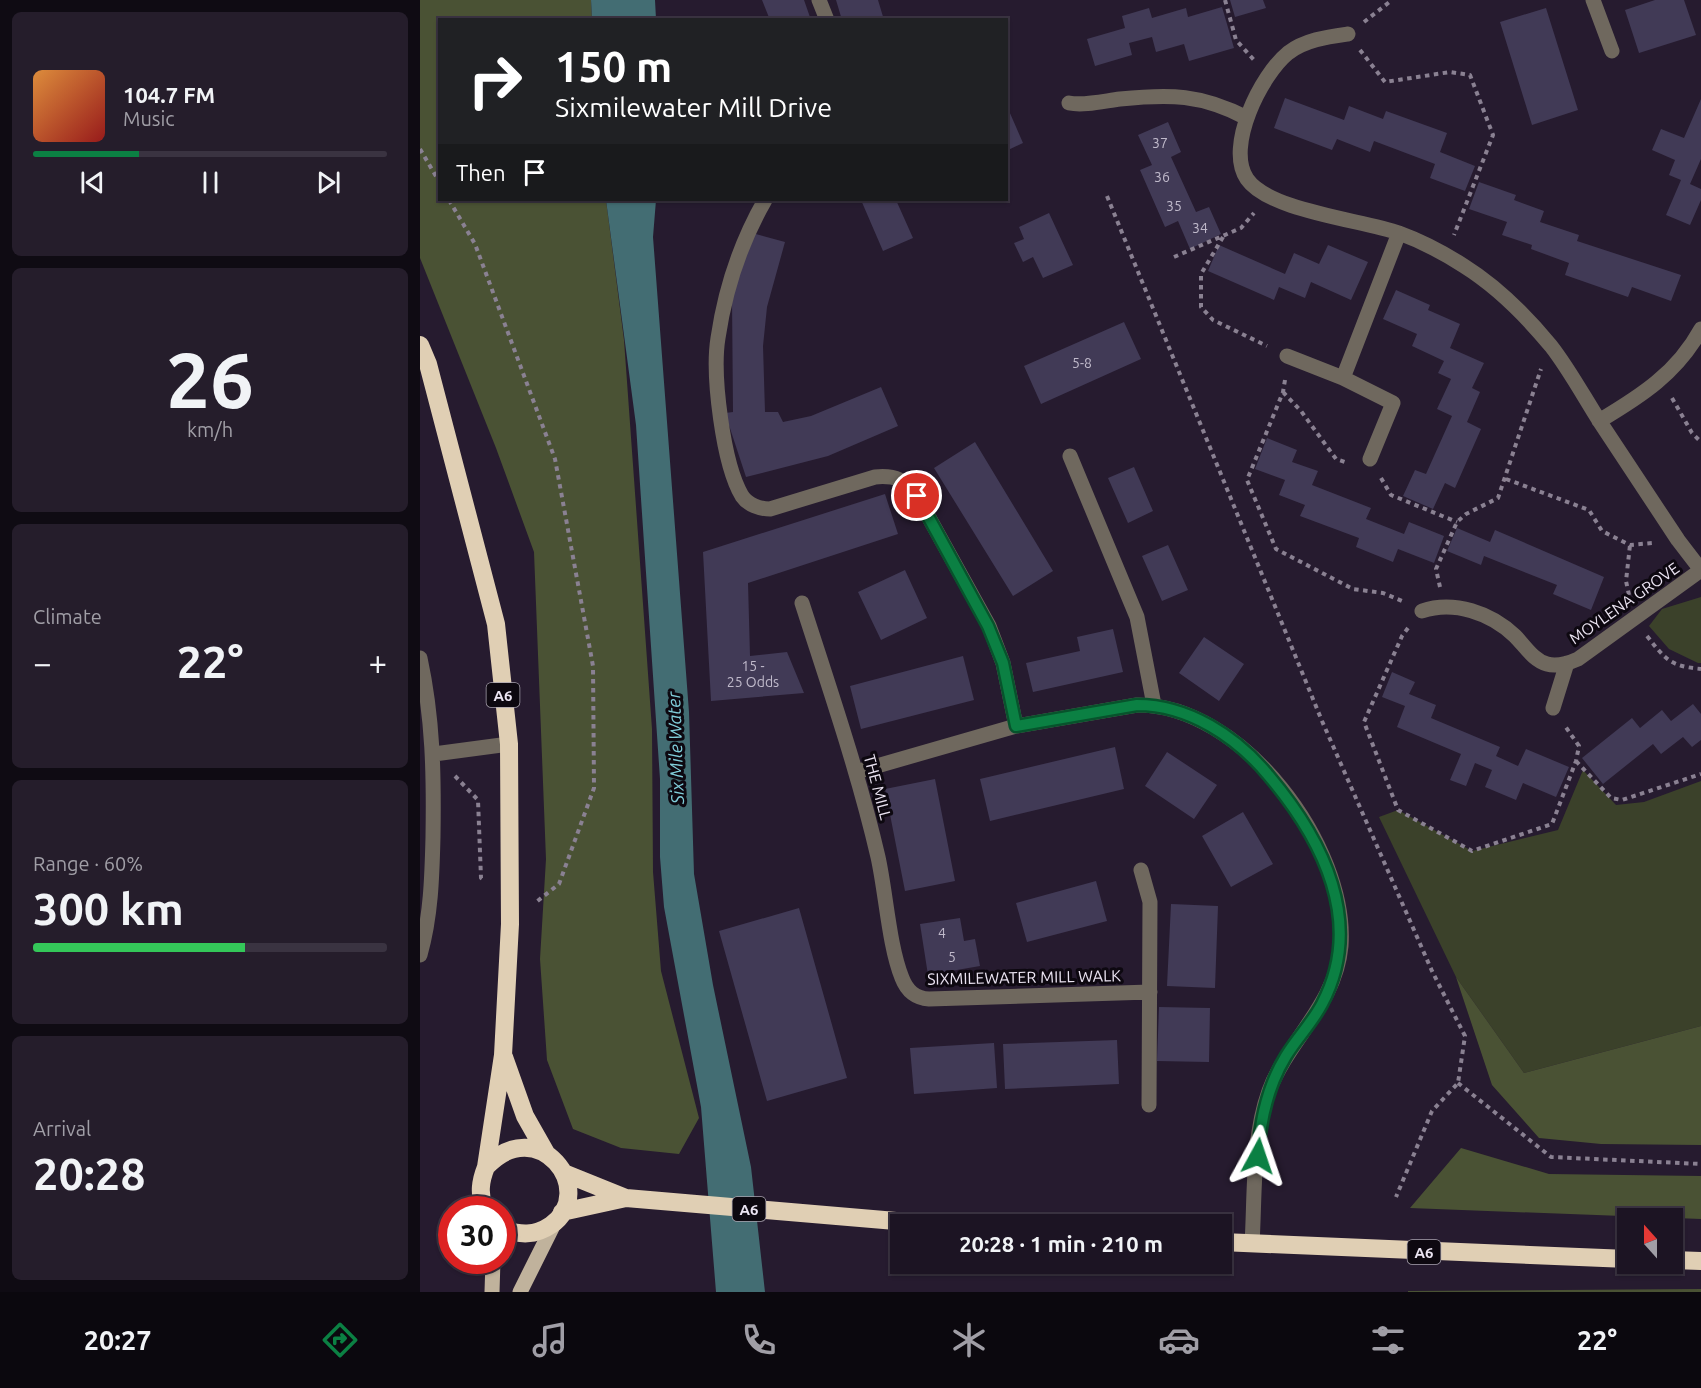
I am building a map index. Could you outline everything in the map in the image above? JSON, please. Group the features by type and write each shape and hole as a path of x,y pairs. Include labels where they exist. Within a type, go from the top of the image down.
{"highway":[{"name":"A6","path":"420,345 428,364 496,624 508,744 510,924 503,1055 480,1196"},
{"name":"A6","path":"503,1055 525,1116 546,1153 564,1173 626,1198 890,1222"},
{"path":"486,1167 501,1154 520,1147 546,1153"},
{"path":"559,1217 567,1193 564,1173"},
{"name":"A6","path":"516,1234 530,1234 543,1230 559,1217 626,1198"},
{"name":"A6","path":"1232,1243 1617,1259"},
{"path":"1683,1260 1701,1261"}],"main road":[{"path":"520,1292 559,1217"},
{"path":"492,1292 493,1274"}],"street":[{"path":"819,0 826,18"},
{"path":"1593,0 1612,51"},
{"name":"MOYLENA GROVE","path":"1348,34 1317,39 1299,46 1283,58 1268,77 1247,118 1238,147 1240,167 1248,182 1263,193 1302,208 1399,233 1465,266 1504,297 1551,346 1678,540 1701,570 1584,655 1567,663 1547,664 1538,659 1499,624 1462,609 1444,605"},
{"path":"1069,103 1165,94 1214,105 1247,118"},
{"path":"764,201 745,237 717,339 718,388 724,437 742,495 754,506 770,509 875,477 888,476 907,483 917,496 988,626 1003,663 1016,726"},
{"path":"1343,378 1399,233"},
{"path":"1599,421 1662,380 1677,365 1701,329"},
{"path":"1287,356 1343,378 1393,404 1370,459"},
{"path":"1071,456 1137,617 1154,705"},
{"name":"THE MILL","path":"802,603 856,772 878,858 899,970 904,984"},
{"path":"1422,611 1444,605"},
{"path":"420,658 429,699 434,754 431,902 420,955"},
{"name":"MOYLENA GROVE","path":"1553,708 1567,663"},
{"path":"856,772 1016,726 1120,707 1154,705 1222,732 1262,767 1294,806 1310,831 1326,866 1339,904 1341,948 1335,975 1322,1005 1277,1071 1263,1110 1252,1244"},
{"path":"434,754 508,744"},
{"path":"1141,870 1150,902 1149,1105"},
{"name":"SIXMILEWATER MILL WALK","path":"904,984 912,994 929,999 1150,992"}],"path":[{"path":"1225,0 1236,40 1268,77"},
{"path":"1392,0 1348,34 1385,82 1450,72 1470,75 1493,135 1446,256"},
{"path":"420,149 438,180"},
{"path":"1174,257 1241,228 1250,220 1263,193"},
{"path":"1107,196 1322,721 1432,971 1465,1036 1458,1083 1432,1111 1396,1197"},
{"path":"450,201 475,244 555,459 593,666 594,788 559,884 510,924"},
{"path":"1223,237 1202,274 1202,307 1212,320 1287,356 1283,392 1247,480 1270,538 1276,549 1353,589 1383,593 1422,611 1402,636 1364,722 1398,810 1472,851 1552,824 1579,746 1553,708"},
{"path":"1444,605 1436,569 1457,522 1466,514 1498,498 1551,346"},
{"path":"1662,380 1692,433 1701,442"},
{"path":"1506,479 1589,510 1602,531 1630,545 1678,540"},
{"path":"434,754 478,800 481,878 509,898"},
{"path":"1576,760 1611,798 1622,800 1701,774"},
{"path":"1458,1083 1551,1157 1701,1164"}],"shaded area":[{"path":"420,0 591,0 592,18 438,18 438,201 606,201 624,340 652,729 653,872 661,971 699,1118 679,1154 621,1148 573,1129 547,1060 540,959 546,859 534,552 496,448 420,258"},
{"path":"1701,597 1701,663 1698,663 1669,649 1649,626 1662,609"},
{"path":"1583,770 1616,805 1644,802 1701,781 1701,1026 1524,1073 1456,977 1379,817 1398,810 1472,851 1558,830"},
{"path":"1456,977 1524,1073 1701,1026 1701,1145 1601,1144 1539,1138 1492,1085"},
{"path":"1461,1148 1549,1174 1701,1176 1701,1219 1683,1218 1683,1208 1617,1208 1617,1216 1410,1208"},
{"path":"1701,1289 1701,1292 1408,1292 1408,1291"}],"water":[{"path":"591,0 655,0 656,18 592,18"},
{"name":"Six Mile Water","path":"606,201 656,201 653,237 689,712 694,874 713,985 751,1167 765,1292 716,1292 701,1107 664,907 660,857 660,779 636,425"}],"building":[{"path":"762,0 804,0 810,18 769,18"},
{"path":"836,0 878,0 883,18 841,18"},
{"path":"1230,0 1263,0 1266,8 1235,17"},
{"path":"1655,0 1684,0 1696,35 1639,53 1625,10"},
{"path":"1222,7 1234,48 1189,61 1184,44 1156,52 1152,37 1129,43 1132,55 1095,66 1087,39 1125,28 1122,16 1149,8 1152,18 1186,8 1188,17"},
{"path":"1546,8 1578,110 1532,125 1500,22"},
{"path":"1285,98 1344,120 1349,106 1383,119 1386,111 1447,133 1440,152 1475,166 1465,191 1430,178 1435,164 1374,141 1370,152 1337,139 1332,150 1274,128"},
{"path":"1701,99 1701,159 1690,184 1701,189 1701,200 1690,225 1666,215 1681,180 1669,175 1675,160 1652,150 1661,129 1684,138"},
{"path":"1008,109 1023,143 1008,150"},
{"path":"1168,122 1181,152 1171,157 1196,212 1209,207 1221,234 1190,249 1178,221 1165,227 1140,170 1152,165 1138,135"},
{"path":"1479,182 1516,195 1514,200 1544,211 1540,222 1579,235 1577,241 1681,275 1671,301 1632,287 1628,297 1565,275 1569,263 1531,249 1532,245 1502,235 1507,222 1469,209"},
{"path":"861,201 896,201 913,238 883,251"},
{"path":"1049,213 1073,265 1043,278 1033,257 1023,262 1014,243 1024,239 1019,227"},
{"path":"752,233 785,242 767,307 763,346 765,412 778,412 783,422 811,416 881,387 898,426 828,456 746,477 725,413 733,412 732,299"},
{"path":"1219,245 1285,274 1294,253 1319,264 1328,245 1368,262 1351,300 1311,282 1305,298 1279,287 1274,300 1208,271"},
{"path":"1396,290 1430,305 1428,310 1460,324 1450,348 1484,363 1472,388 1480,392 1467,422 1481,429 1455,488 1445,483 1433,509 1403,496 1415,470 1426,474 1452,416 1437,409 1451,379 1438,373 1444,361 1412,346 1417,334 1383,319"},
{"path":"1124,322 1141,359 1041,404 1024,366"},
{"path":"1267,438 1297,450 1292,462 1318,471 1312,485 1371,508 1366,519 1404,534 1409,522 1444,536 1434,563 1398,549 1393,562 1356,547 1359,538 1300,516 1305,505 1279,495 1285,480 1255,469"},
{"path":"975,442 1053,571 1013,596 934,468"},
{"path":"1134,467 1153,511 1128,523 1108,478"},
{"path":"885,494 898,534 748,583 750,656 787,652 804,693 711,701 703,552"},
{"path":"1457,528 1490,542 1495,530 1604,577 1591,610 1553,594 1557,585 1484,556 1481,565 1447,551"},
{"path":"1168,545 1188,590 1162,601 1142,556"},
{"path":"905,570 927,618 881,640 858,592"},
{"path":"1113,629 1123,672 1033,692 1026,663 1080,651 1077,637"},
{"path":"1204,637 1244,664 1219,701 1179,673"},
{"path":"963,656 974,700 861,729 850,686"},
{"path":"1392,672 1415,682 1409,694 1436,705 1431,718 1500,747 1496,756 1518,766 1526,749 1569,767 1556,797 1523,783 1516,800 1485,787 1492,770 1475,763 1466,786 1450,780 1461,754 1397,727 1405,706 1382,697"},
{"path":"1693,704 1701,714 1701,740 1692,747 1683,737 1661,754 1653,744 1603,784 1582,758 1632,718 1640,728 1662,710 1671,721"},
{"path":"1115,747 1124,789 990,821 980,779"},
{"path":"1167,752 1217,785 1194,819 1145,786"},
{"path":"935,779 955,881 905,891 885,789"},
{"path":"1243,812 1273,864 1231,887 1202,836"},
{"path":"1096,881 1107,921 1027,942 1016,903"},
{"path":"1171,904 1218,906 1215,988 1167,986"},
{"path":"799,908 847,1078 767,1101 719,931"},
{"path":"960,918 964,941 975,939 980,966 928,975 920,924"},
{"path":"1159,1007 1210,1008 1209,1062 1157,1061"},
{"path":"1117,1040 1119,1084 1005,1089 1003,1044"},
{"path":"994,1043 997,1088 914,1094 910,1048"}],"route":[{"path":"917,496 988,626 1003,663 1016,726 1051,718 1137,705 1154,705 1174,711 1207,724 1234,740 1262,767 1294,806 1310,831 1326,866 1339,904 1341,948 1335,975 1322,1005 1287,1054 1269,1091 1263,1110 1258,1156"}]}
